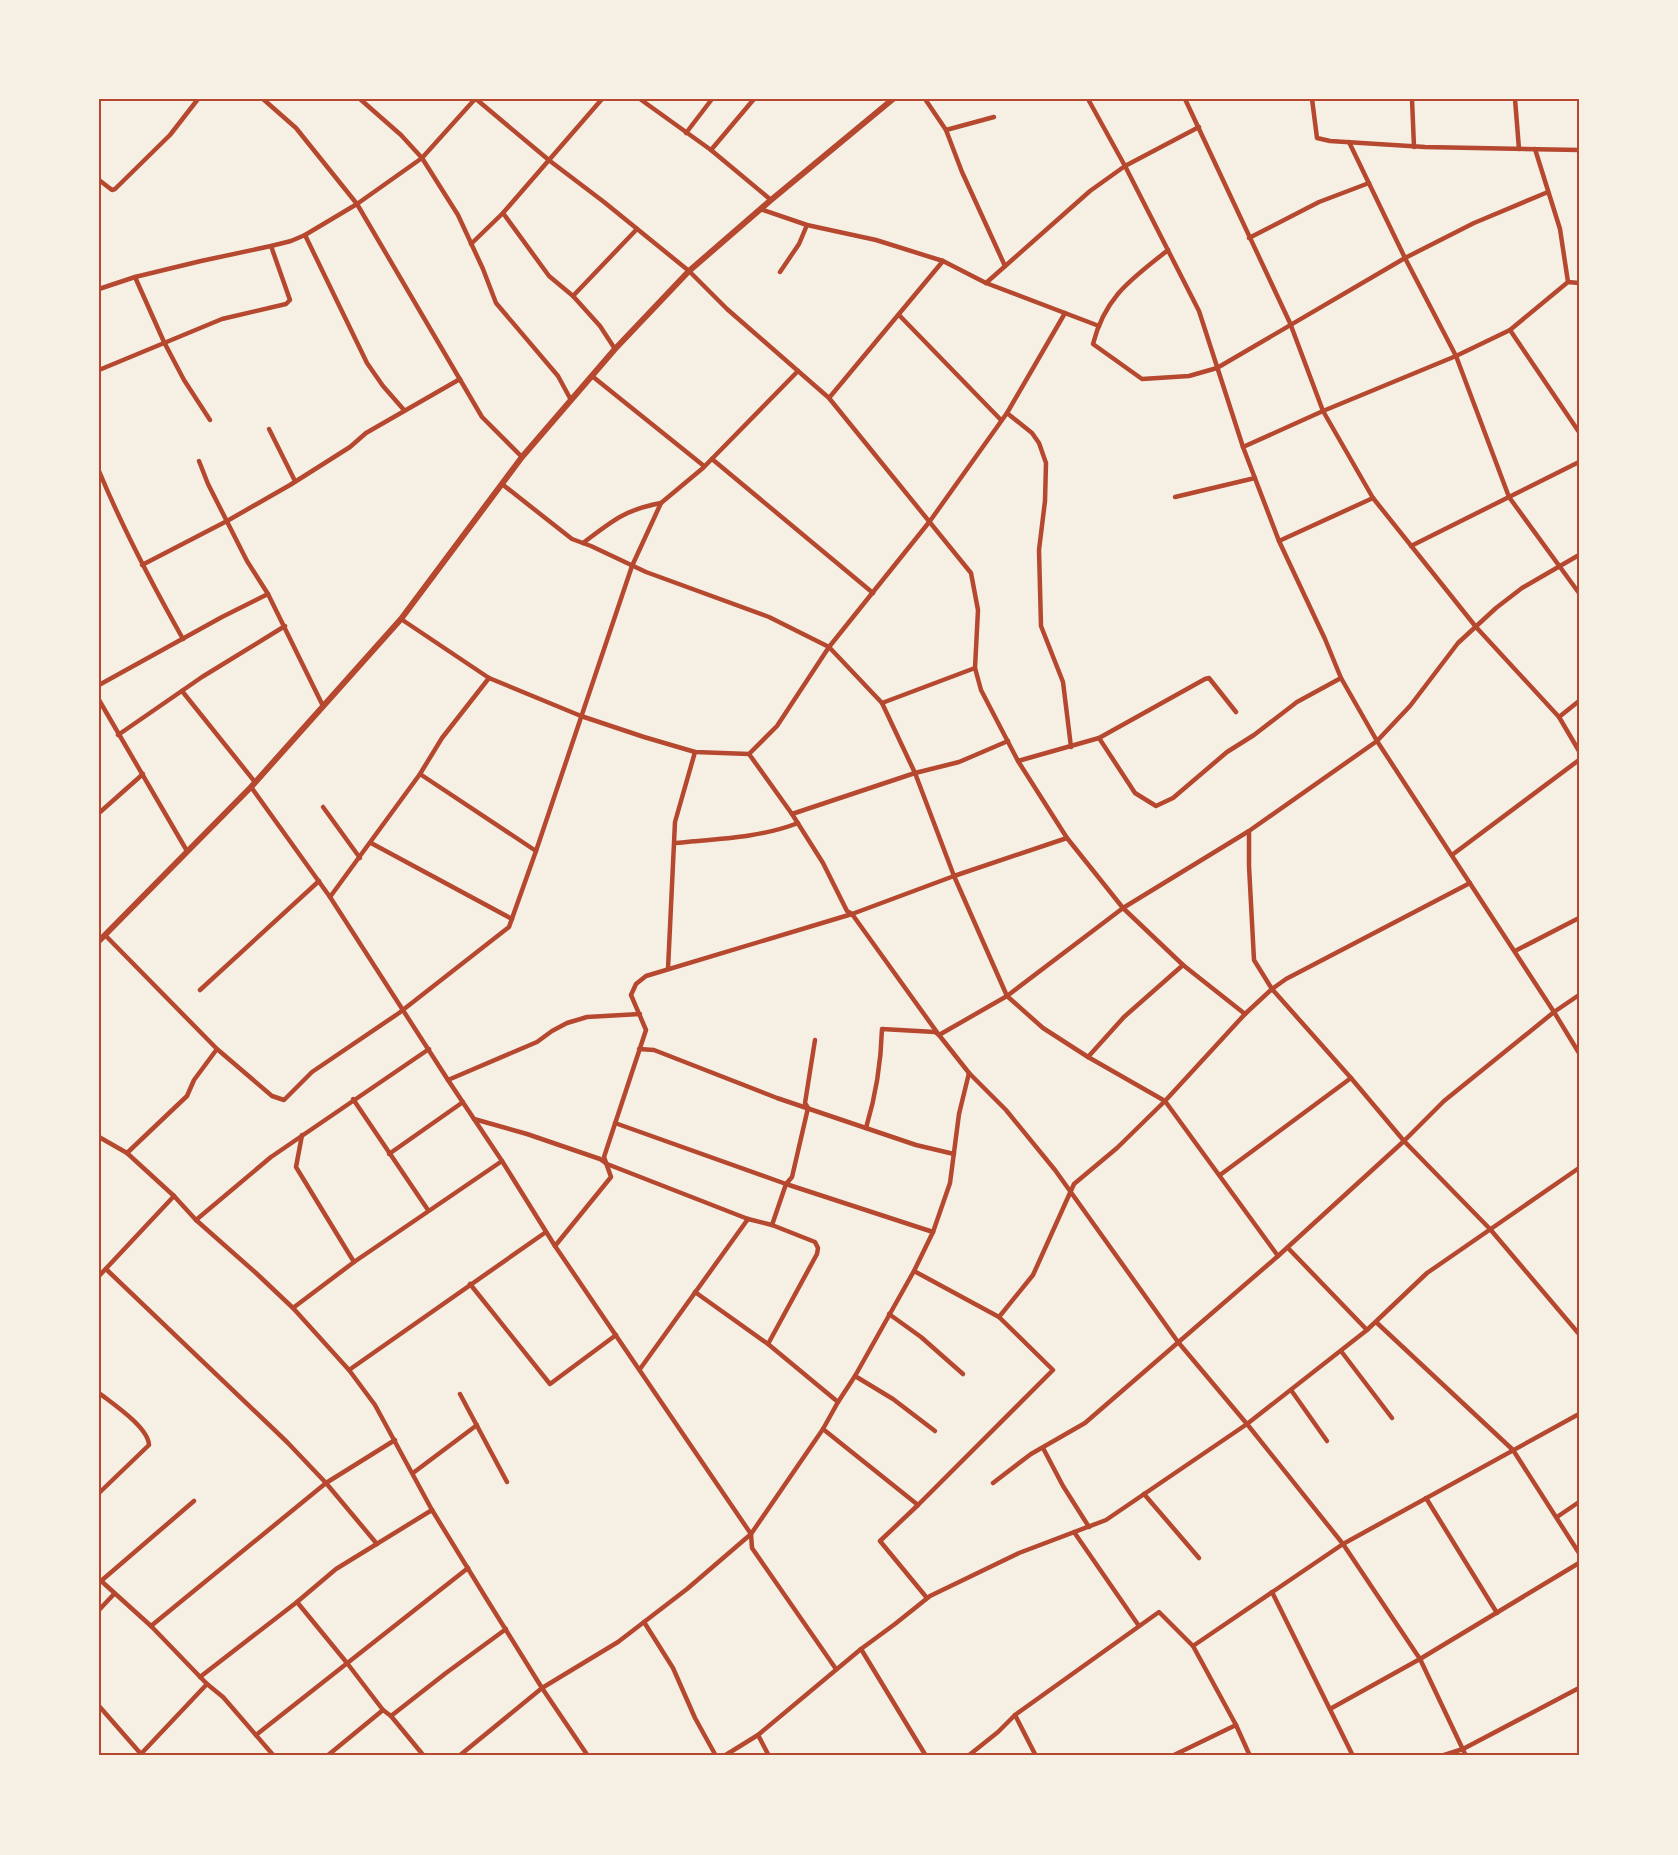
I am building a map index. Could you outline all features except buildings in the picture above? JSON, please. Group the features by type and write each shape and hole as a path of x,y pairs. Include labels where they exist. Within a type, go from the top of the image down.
{"street":[{"path":"99,180 108,188 115,189 170,135 198,99"},
{"path":"263,99 296,129 357,204 482,417 522,458"},
{"path":"360,99 401,135 422,158 458,214 496,303 558,376 571,400"},
{"path":"99,289 135,277 271,246 305,235 357,204 422,158 476,99 549,161 689,271 728,309 829,398 971,573 978,610 975,668 981,690 1018,761 1067,838 1123,908 1183,964 1245,1014"},
{"path":"471,244 503,213 602,99"},
{"path":"640,99 711,150 771,200"},
{"path":"686,133 712,99"},
{"path":"711,150 754,99"},
{"path":"99,941 253,784 401,619 522,458 615,349 689,271 893,99"},
{"path":"925,99 946,130 1005,266"},
{"path":"1088,99 1199,311 1243,447 1279,541 1341,678 1377,741 1579,1053"},
{"path":"1185,99 1290,323 1323,411 1373,498 1476,627 1559,717 1579,751"},
{"path":"1312,99 1317,138 1330,141 1414,147 1579,150"},
{"path":"1412,99 1414,147"},
{"path":"1515,99 1519,149"},
{"path":"946,130 994,117"},
{"path":"986,283 1090,191 1125,166 1199,128"},
{"path":"1348,142 1456,356 1509,497 1579,593"},
{"path":"1535,149 1560,230 1568,282"},
{"path":"1249,238 1319,202 1369,183"},
{"path":"1168,250 1128,283 1108,305 1093,344 1142,379 1189,376 1217,368 1290,323 1405,258 1474,224 1548,192"},
{"path":"760,209 807,225 876,240 943,261 986,283 1099,326"},
{"path":"503,213 549,276 573,296 600,326 615,349"},
{"path":"780,272 799,244 807,225"},
{"path":"573,296 637,229"},
{"path":"305,235 367,363 404,410"},
{"path":"99,370 222,319 289,302 271,246"},
{"path":"829,398 943,261"},
{"path":"135,277 164,342 184,380 210,420"},
{"path":"1243,447 1456,356 1510,330 1568,282 1579,283"},
{"path":"401,619 489,678 581,716 695,752 749,754 777,726 829,647 930,521 1007,413 1065,313"},
{"path":"899,315 1001,420"},
{"path":"1510,330 1579,432"},
{"path":"105,935 217,1049 272,1096 284,1100 312,1072 403,1010 509,927 632,566 661,503 705,466 798,371"},
{"path":"592,376 705,466"},
{"path":"142,565 227,521 350,447 366,433 460,379"},
{"path":"1007,413 1032,433 1039,443 1046,463 1045,501 1039,550 1041,626 1063,682 1071,747"},
{"path":"269,429 295,481"},
{"path":"712,459 873,593"},
{"path":"199,461 246,561 268,594 285,626 323,706"},
{"path":"1411,546 1579,462"},
{"path":"99,471 100,479 142,565 183,639"},
{"path":"1175,497 1255,478"},
{"path":"502,484 572,539 646,572 769,617 829,647 882,704 915,773 954,876 1007,996 1043,1028 1165,1101 1278,1256"},
{"path":"1279,541 1373,498"},
{"path":"583,543 614,519 639,507 661,503"},
{"path":"939,1035 1007,996 1123,908 1249,831 1377,741 1410,706 1458,643 1496,608 1522,588 1579,555"},
{"path":"99,685 268,594"},
{"path":"118,735 182,691 285,626"},
{"path":"882,704 975,668"},
{"path":"330,897 420,774 441,738 489,678"},
{"path":"1018,761 1099,738 1209,678 1236,712"},
{"path":"1099,738 1135,793 1156,806 1173,798 1227,752 1254,735 1297,702 1341,678"},
{"path":"182,691 253,784 330,897 555,1246 751,1534 752,1548 836,1669"},
{"path":"99,700 187,851"},
{"path":"1559,717 1579,701"},
{"path":"792,814 915,773 959,762 1008,741"},
{"path":"668,969 675,822 695,752"},
{"path":"749,754 792,814 823,863 847,911 852,914 939,1035 969,1073 1006,1110 1055,1170 1178,1342 1343,1544 1420,1659 1466,1756"},
{"path":"1452,855 1579,760"},
{"path":"99,813 143,774"},
{"path":"420,774 536,851"},
{"path":"323,807 360,858"},
{"path":"675,843 744,836 798,823"},
{"path":"1249,831 1254,960 1272,988 1404,1141 1490,1229 1579,1334"},
{"path":"555,1246 611,1177 604,1157 646,1030 632,995 636,984 646,976 852,914 954,876 1067,838"},
{"path":"371,843 512,919"},
{"path":"200,990 319,881"},
{"path":"999,1317 1033,1275 1074,1184 1117,1148 1165,1101 1272,988 1470,883"},
{"path":"1515,951 1579,918"},
{"path":"1088,1057 1124,1017 1183,964"},
{"path":"993,1483 1043,1448 1085,1423 1288,1248 1444,1101 1554,1012 1579,995"},
{"path":"448,1080 537,1042 567,1023 586,1017 640,1014"},
{"path":"866,1128 874,1101 881,1056 882,1029 935,1032 939,1035"},
{"path":"772,1224 786,1184 792,1177 808,1108 805,1102 815,1040"},
{"path":"127,1154 187,1096 194,1080 217,1049"},
{"path":"196,1220 271,1157 429,1049"},
{"path":"639,1050 654,1050 808,1108 916,1145 954,1154"},
{"path":"459,1756 542,1688 618,1642 687,1589 751,1534 823,1429 855,1376 914,1271 933,1232 950,1183 959,1114 969,1073"},
{"path":"1220,1175 1351,1078"},
{"path":"353,1099 428,1210"},
{"path":"389,1154 463,1102"},
{"path":"474,1119 600,1159 607,1164 748,1219 772,1224 814,1242 818,1248 817,1254 768,1344"},
{"path":"615,1123 786,1184 933,1232"},
{"path":"302,1135 296,1167 354,1262"},
{"path":"99,1137 127,1154 174,1196 196,1220 293,1308 349,1371 375,1405 432,1510 542,1688 588,1756"},
{"path":"293,1308 354,1262 502,1161"},
{"path":"724,1756 758,1735 836,1669 927,1598 1019,1553 1106,1520 1247,1424 1367,1330 1427,1273 1579,1168"},
{"path":"99,1276 174,1196"},
{"path":"640,1370 748,1219"},
{"path":"349,1371 546,1232"},
{"path":"1288,1248 1367,1330"},
{"path":"106,1269 287,1442 326,1483 377,1544"},
{"path":"914,1271 999,1317 1053,1370 880,1541 927,1598"},
{"path":"470,1284 550,1384 616,1335"},
{"path":"695,1292 768,1344 838,1402"},
{"path":"889,1314 921,1337 963,1374"},
{"path":"1376,1322 1513,1450 1579,1553"},
{"path":"1341,1351 1392,1418"},
{"path":"855,1376 893,1399 935,1431"},
{"path":"1291,1390 1327,1441"},
{"path":"99,1393 137,1424 148,1438 149,1445 99,1493"},
{"path":"460,1394 507,1482"},
{"path":"1193,1646 1343,1544 1579,1414"},
{"path":"413,1473 477,1425"},
{"path":"823,1429 918,1505"},
{"path":"150,1626 326,1483 395,1440"},
{"path":"1043,1448 1063,1486 1089,1527"},
{"path":"1144,1494 1199,1558"},
{"path":"1426,1498 1497,1613"},
{"path":"194,1501 100,1580 223,1697 274,1756"},
{"path":"1557,1516 1579,1502"},
{"path":"200,1677 336,1569 432,1510"},
{"path":"1074,1532 1139,1626"},
{"path":"1330,1709 1420,1659 1579,1563"},
{"path":"256,1735 468,1568"},
{"path":"1272,1592 1353,1756"},
{"path":"99,1610 114,1594"},
{"path":"297,1602 383,1710 391,1716 424,1756"},
{"path":"968,1756 999,1732 1015,1715 1160,1612 1193,1646 1236,1725 1250,1756"},
{"path":"644,1622 673,1668 695,1718 716,1756"},
{"path":"391,1716 506,1629"},
{"path":"861,1649 926,1756"},
{"path":"99,1706 140,1755 207,1684"},
{"path":"1441,1756 1463,1749 1579,1688"},
{"path":"327,1756 383,1710"},
{"path":"1015,1715 1036,1756"},
{"path":"1172,1756 1236,1725"},
{"path":"758,1735 769,1756"}]}
